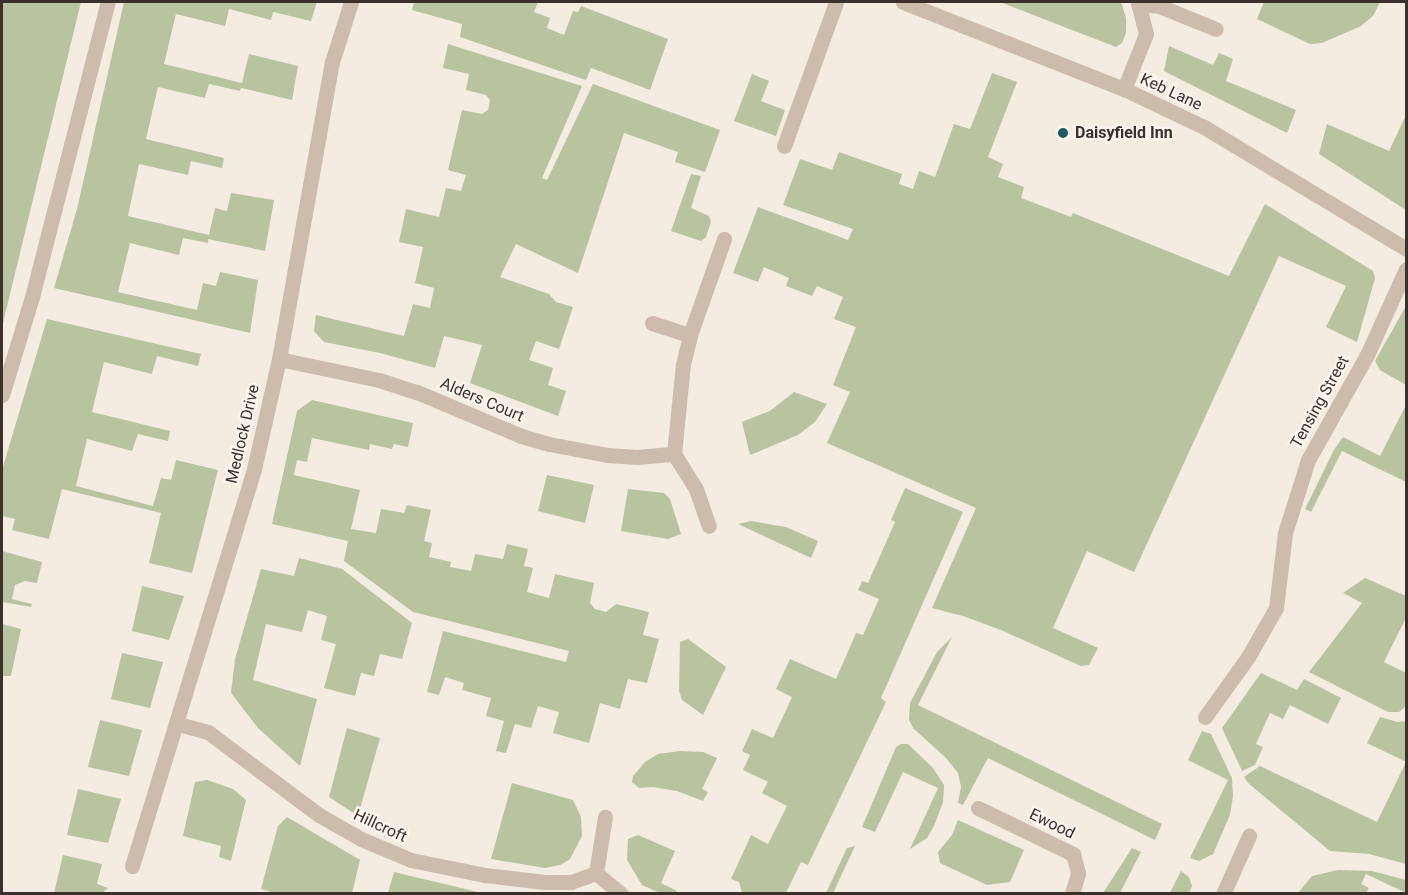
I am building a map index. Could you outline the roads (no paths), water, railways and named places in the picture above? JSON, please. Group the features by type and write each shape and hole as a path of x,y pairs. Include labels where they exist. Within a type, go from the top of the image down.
{"street":[{"path":"2,395 32,297 108,2"},
{"name":"Medlock Drive","path":"132,866 248,492 279,359 332,62 351,2"},
{"path":"784,146 836,2"},
{"name":"Keb Lane","path":"903,2 1124,89 1204,127 1407,249"},
{"path":"1124,89 1146,34 1138,3 1159,6 1216,29"},
{"path":"709,526 696,489 674,454 683,364 690,335 724,239"},
{"name":"Tensing Street","path":"1205,717 1248,657 1276,608 1286,533 1308,460 1367,355 1407,269"},
{"path":"652,323 690,335"},
{"name":"Alders Court","path":"279,359 408,389 521,436 549,444 607,455 637,457 674,454"},
{"name":"Hillcroft","path":"178,723 208,732 319,815 361,839 411,860 485,875 545,882 570,882 596,873"},
{"name":"Ewood","path":"978,808 1072,854 1078,873 1072,894"},
{"path":"605,817 596,873 621,894"},
{"path":"1223,894 1249,836"}],"place":[{"name":"Daisyfield Inn","path":"1063,133"}]}
